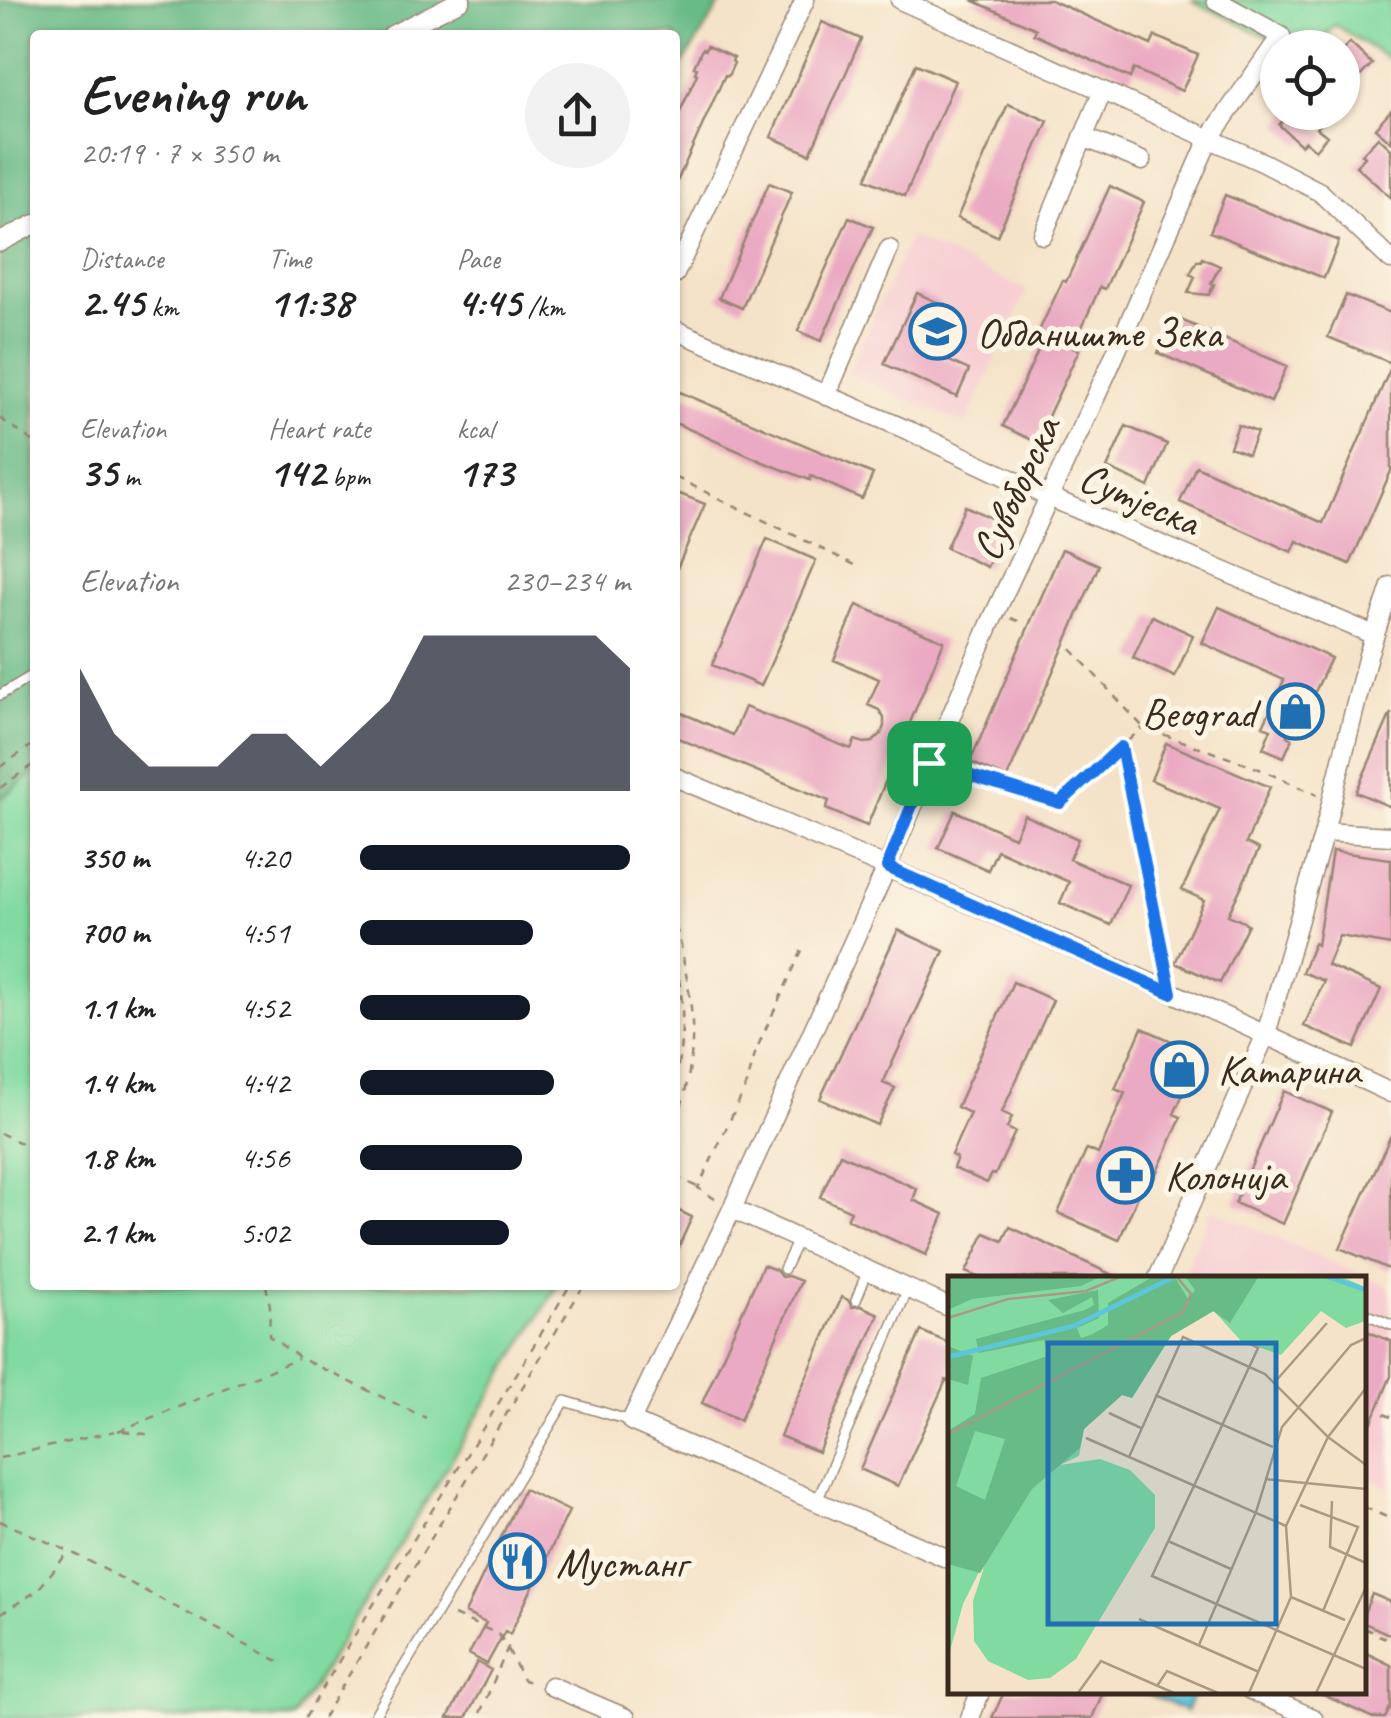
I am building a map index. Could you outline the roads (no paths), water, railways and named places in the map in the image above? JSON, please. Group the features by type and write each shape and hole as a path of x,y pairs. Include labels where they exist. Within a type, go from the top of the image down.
{"street":[{"path":"402,30 461,0"},
{"path":"680,263 805,0"},
{"path":"900,0 1264,163 1320,192 1391,260"},
{"name":"Сувоборска","path":"631,1421 887,867 990,624 1109,368 1209,139 1280,36 1216,0"},
{"path":"1042,236 1102,92"},
{"path":"1083,137 1142,161"},
{"path":"0,242 30,227"},
{"path":"1377,246 1391,230"},
{"path":"826,396 889,249"},
{"name":"Сутјеска","path":"680,332 912,432 1049,497 1374,636"},
{"path":"1159,1276 1266,1034 1391,586"},
{"path":"680,779 1266,1034 1391,1093"},
{"path":"1324,832 1391,836"},
{"path":"732,1209 948,1307"},
{"path":"631,1421 948,1559"},
{"path":"551,1686 626,1718"},
{"path":"970,1718 981,1693"},
{"path":"1257,1693 1313,1718"}],"lane":[{"path":"0,694 30,677"},
{"path":"784,1269 798,1239"},
{"path":"856,1300 868,1270"},
{"path":"817,1501 908,1288"},
{"path":"1366,1315 1391,1324"},
{"path":"373,1718 564,1401 631,1421"}],"water":[{"path":"1146,1693 1193,1695 1186,1711"}],"place":[{"name":"Обданиште Зека","path":"938,332"},
{"name":"Beograd","path":"1295,712"},
{"name":"Катарина","path":"1179,1069"},
{"name":"Колонија","path":"1126,1175"},
{"name":"Мустанг","path":"517,1562"}]}
